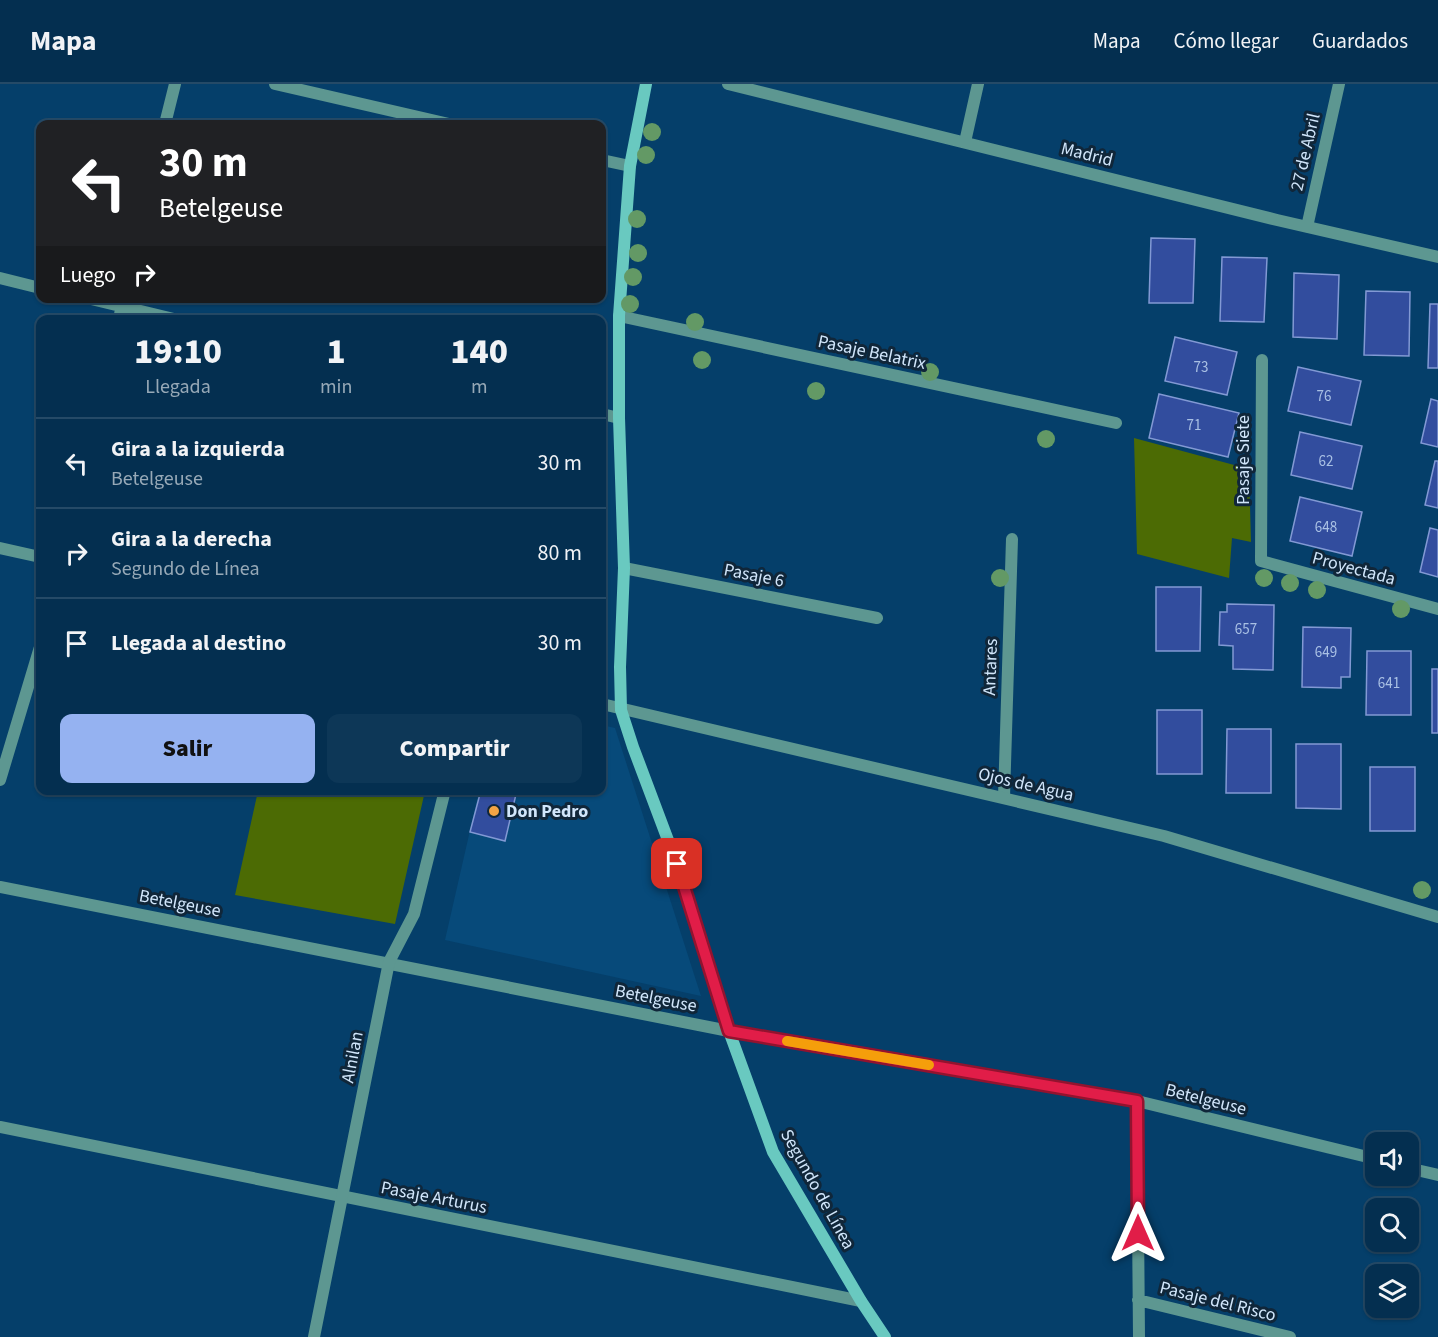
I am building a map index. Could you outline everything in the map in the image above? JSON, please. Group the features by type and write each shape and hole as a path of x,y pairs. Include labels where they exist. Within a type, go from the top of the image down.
{"main road":[{"name":"Segundo de Línea","path":"646,84 630,166 619,316 619,418 624,568 620,667 621,710 677,864 729,1031 773,1152 861,1301 885,1337"}],"street":[{"path":"166,120 175,84"},
{"path":"275,84 432,120"},
{"name":"Madrid","path":"728,84 1307,228 1438,258"},
{"path":"965,142 978,84"},
{"name":"27 de Abril","path":"1307,228 1339,84"},
{"path":"606,161 630,166"},
{"path":"0,278 36,287"},
{"path":"104,303 154,315"},
{"name":"Pasaje Belatrix","path":"619,316 1116,423"},
{"name":"Pasaje Siete","path":"1261,561 1262,360"},
{"path":"606,415 619,418"},
{"name":"Antares","path":"1004,797 1012,539"},
{"path":"0,548 36,556"},
{"name":"Proyectada","path":"1261,561 1438,609"},
{"name":"Pasaje 6","path":"624,568 877,618"},
{"path":"0,780 36,660"},
{"name":"Ojos de Agua","path":"606,705 1164,836 1438,916"},
{"name":"Alnilan","path":"314,1337 389,962 414,914 445,795"},
{"name":"Betelgeuse","path":"0,887 389,962 729,1031 1137,1101 1365,1157"},
{"path":"1137,1101 1139,1337"},
{"name":"Pasaje Arturus","path":"0,1127 861,1301"},
{"path":"1419,1171 1438,1175"},
{"name":"Pasaje del Risco","path":"1138,1300 1290,1337"}],"shaded area":[{"path":"606,726 615,728 701,996 445,940 478,795 606,795"}],"green space":[{"path":"1134,438 1249,469 1251,542 1232,538 1229,578 1137,554"},
{"path":"257,795 424,795 395,924 235,895"}],"building":[{"path":"1151,238 1195,239 1193,303 1149,303"},
{"path":"1222,257 1267,258 1264,322 1220,321"},
{"path":"1294,273 1339,275 1337,339 1293,337"},
{"path":"1366,291 1410,292 1409,356 1364,355"},
{"path":"1430,304 1438,304 1438,368 1428,368"},
{"path":"1175,337 1237,352 1227,395 1165,381"},
{"path":"1298,367 1361,381 1351,425 1288,411"},
{"path":"1159,394 1239,413 1228,457 1149,438"},
{"path":"1431,399 1438,401 1438,447 1421,443"},
{"path":"1300,432 1362,446 1352,489 1291,475"},
{"path":"1435,461 1438,461 1438,508 1425,505"},
{"path":"1300,497 1362,512 1352,556 1290,541"},
{"path":"1430,528 1438,530 1438,577 1420,572"},
{"path":"1156,587 1201,587 1200,651 1156,651"},
{"path":"1227,604 1274,605 1273,670 1233,669 1233,646 1219,645 1220,612 1227,612"},
{"path":"1303,627 1351,628 1350,677 1341,677 1341,688 1302,687"},
{"path":"1367,651 1411,651 1411,715 1366,715"},
{"path":"1432,669 1438,669 1438,733 1432,733"},
{"path":"1157,710 1202,710 1202,774 1157,774"},
{"path":"1227,729 1271,729 1271,793 1226,793"},
{"path":"1296,744 1341,744 1341,809 1296,808"},
{"path":"1370,767 1415,767 1415,831 1370,831"},
{"name":"Don Pedro","path":"480,795 516,795 505,841 470,832"}],"slow traffic":[{"path":"787,1041 929,1065"}],"place":[{"name":"Don Pedro","path":"494,811"}],"route":[{"path":"677,864 729,1031 1137,1101 1138,1233"}]}
